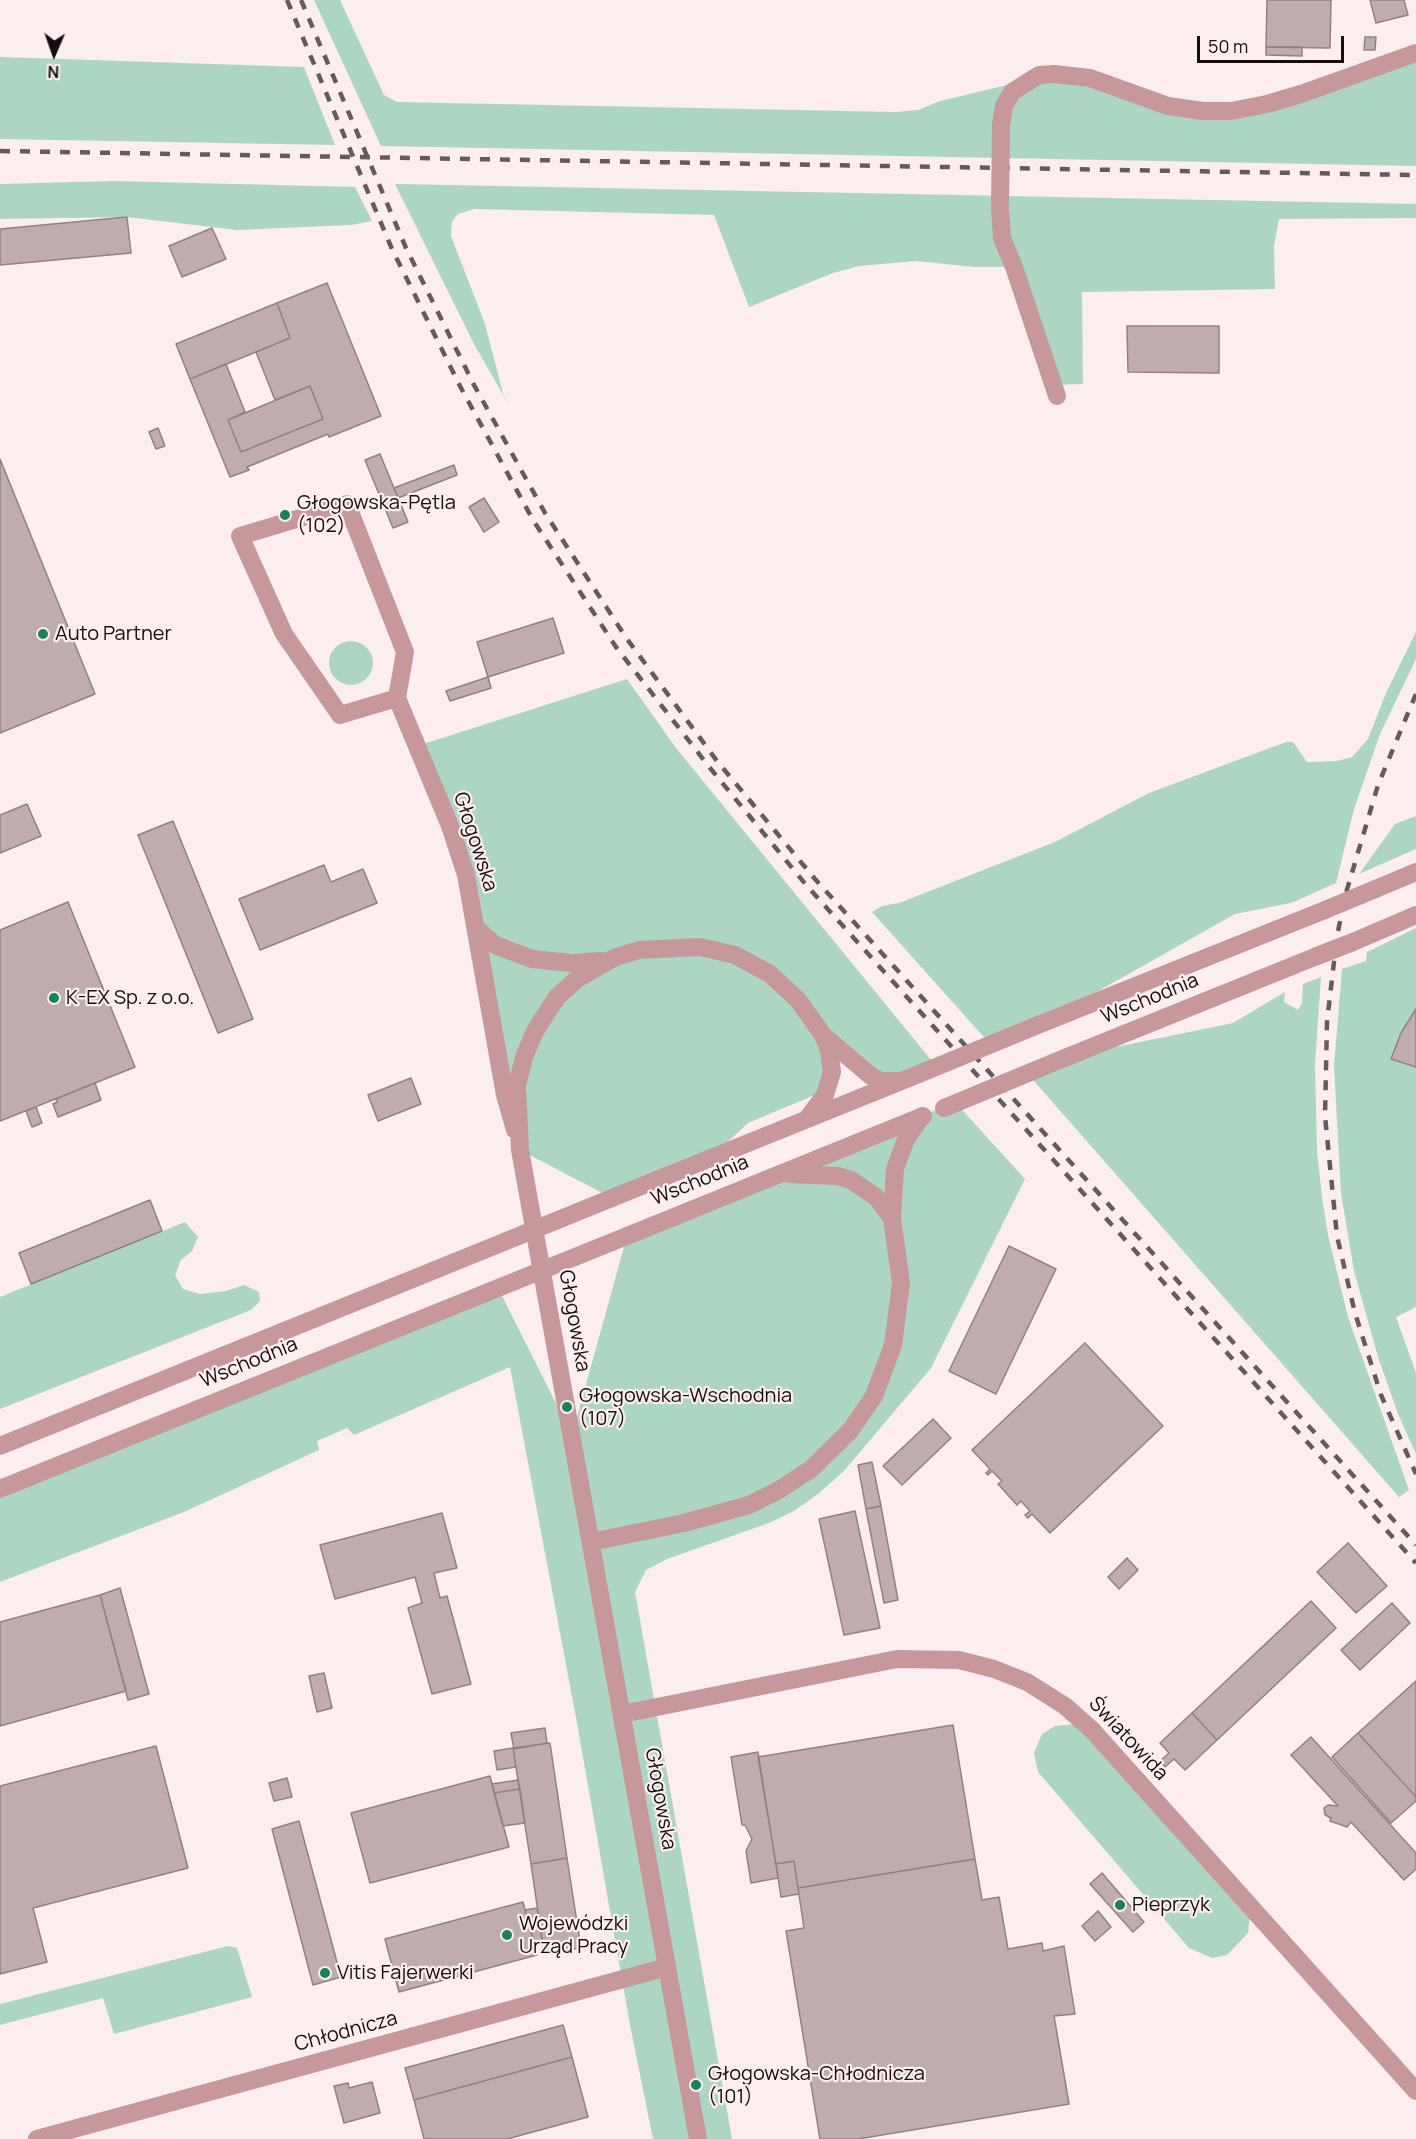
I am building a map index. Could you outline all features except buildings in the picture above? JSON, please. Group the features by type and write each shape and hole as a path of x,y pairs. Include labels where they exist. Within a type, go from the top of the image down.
{"street":[{"path":"1057,396 1002,238 1001,125 1004,106 1012,92 1039,75 1054,74 1090,78 1168,106 1203,111 1232,111 1301,94 1416,53"},
{"path":"347,504 405,652 397,698 340,715 284,634 240,536 347,504"},
{"name":"Głogowska","path":"397,698 456,842 477,929 505,1095 520,1150 698,2139"},
{"name":"Wschodnia","path":"0,1446 1416,872"},
{"name":"Wschodnia","path":"0,1489 1416,915"},
{"path":"477,929 495,945 532,959 571,963 609,960 639,950 662,946 700,947 735,955 764,969 788,989 823,1035 857,1067 876,1079 888,1082 912,1077"},
{"path":"520,1150 517,1086 524,1057 535,1031 549,1007 567,987 609,960"},
{"path":"807,1119 825,1095 832,1072 829,1050 823,1035"},
{"path":"591,1542 684,1523 749,1505 779,1490 811,1468 850,1431 880,1382 896,1332 901,1273 891,1218 897,1161 906,1139 922,1116"},
{"path":"778,1174 814,1174 851,1180 876,1197 891,1218"},
{"name":"Światowida","path":"622,1714 897,1659 959,1660 994,1669 1027,1682 1065,1706 1092,1730 1416,2091"},
{"name":"Chłodnicza","path":"36,2139 668,1967"}],"green space":[{"path":"314,0 340,0 384,95 397,102 896,112 918,110 940,101 1028,80 1121,90 1231,111 1416,53 1416,166 381,146"},
{"path":"0,57 304,67 335,145 0,139"},
{"path":"114,181 355,187 372,221 351,225 237,230 127,217 0,219 0,184"},
{"path":"395,184 1416,204 1416,218 1279,219 1274,246 1275,289 1082,292 1083,384 1053,385 1014,267 974,267 916,261 859,266 833,273 749,307 714,215 474,209 458,214 452,222 451,236 485,324 504,396 474,344"},
{"path":"1416,632 1416,659 1380,734 1354,809 1336,883 1291,903 1235,914 1038,1025 990,1044 872,912 882,906 899,903 1055,842 1149,793 1286,742 1293,742 1307,762 1337,761 1352,757 1368,739 1386,693"},
{"path":"351,641 366,648 373,663 366,678 351,685 336,678 329,663 336,648"},
{"path":"627,679 676,748 936,1066 905,1080 848,1060 828,1060 817,1094 748,1123 718,1151 612,1198 520,1150 477,929 417,746"},
{"path":"1416,816 1416,849 1359,874 1395,824"},
{"path":"1416,928 1416,1307 1396,1317 1416,1373 1416,1454 1398,1414 1378,1357 1354,1271 1341,1193 1334,1066 1342,969 1366,961 1367,952"},
{"path":"1321,977 1315,1064 1317,1151 1322,1197 1328,1235 1348,1317 1409,1490 1399,1497 1027,1073 1067,1057 1233,1023 1285,992 1284,1002 1298,1010 1302,1003 1303,984"},
{"path":"955,1102 1025,1179 931,1368 844,1471 818,1494 794,1511 769,1523 667,1559 646,1570 635,1592 732,2139 653,2139 630,2025 577,1723 510,1367 354,1435 347,1428 317,1441 319,1450 184,1512 0,1582 0,1489 498,1288 572,1435 627,1236"},
{"path":"185,1222 198,1237 192,1251 181,1260 175,1275 183,1289 200,1294 226,1291 244,1285 259,1292 260,1301 251,1310 0,1409 0,1297"},
{"path":"1084,1723 1251,1908 1248,1933 1227,1955 1212,1958 1189,1948 1038,1772 1034,1753 1042,1734 1055,1726"},
{"path":"228,1946 237,1948 252,1997 114,2034 103,1998 0,2025 0,2004"}],"railway":[{"path":"287,0 392,249 461,388 533,520 616,647 710,768 807,886 1416,1563"},
{"path":"301,0 406,248 474,385 545,513 627,639 717,761 815,879 1416,1545"},
{"path":"0,151 1416,175"},
{"path":"1416,694 1378,785 1346,893 1337,936 1327,1022 1325,1116 1337,1236 1355,1313 1381,1395 1416,1474"}],"place":[{"name":"Głogowska-Pętla (102)","path":"285,515"},
{"name":"Auto Partner","path":"43,634"},
{"name":"K-EX Sp. z o.o.","path":"54,998"},
{"name":"Głogowska-Wschodnia (107)","path":"567,1407"},
{"name":"Pieprzyk","path":"1120,1905"},
{"name":"Wojewódzki Urząd Pracy","path":"507,1935"},
{"name":"Vitis Fajerwerki","path":"325,1973"},
{"name":"Głogowska-Chłodnicza (101)","path":"696,2085"}]}
